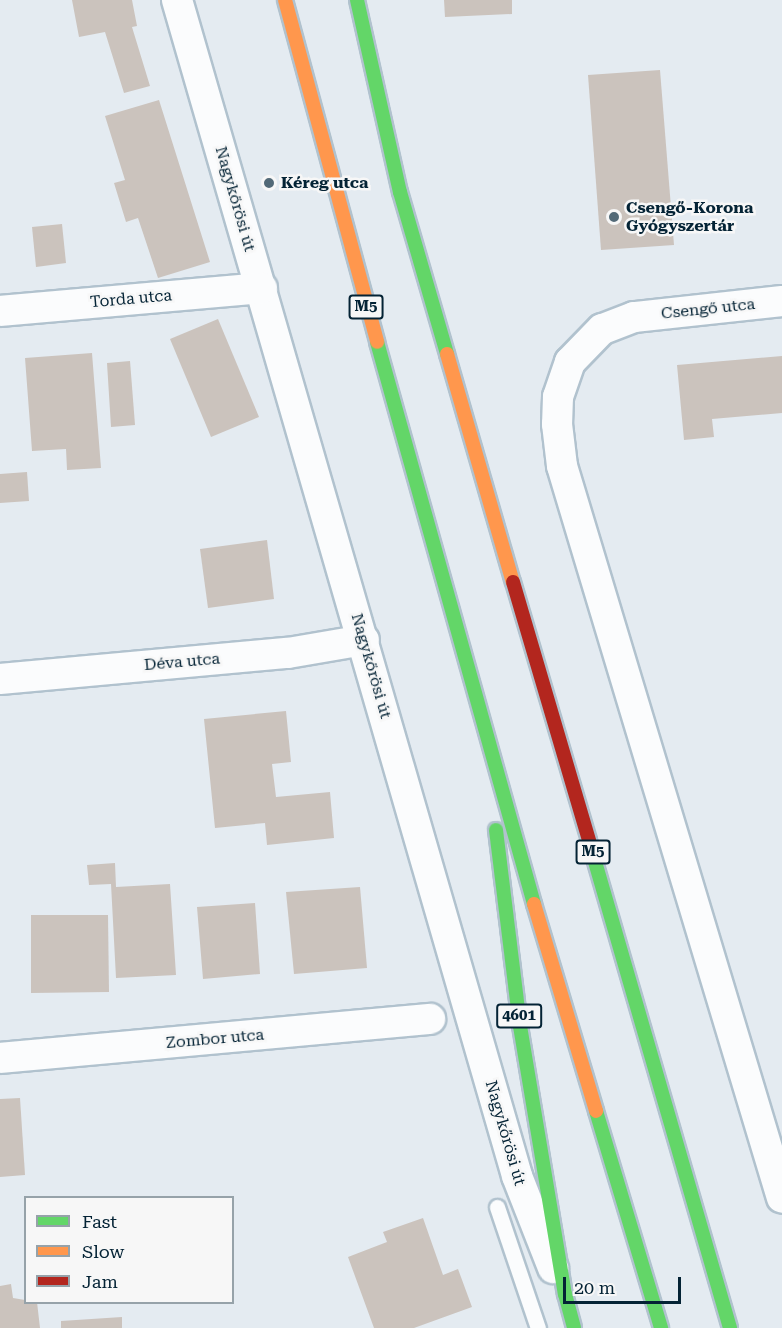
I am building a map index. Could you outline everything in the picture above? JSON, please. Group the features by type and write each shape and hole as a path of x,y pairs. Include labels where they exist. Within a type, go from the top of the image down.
{"main road":[{"name":"M5","path":"285,0 484,736 661,1328"},
{"name":"M5","path":"357,0 400,192 730,1328"},
{"name":"4601","path":"484,736 520,1026 565,1294"},
{"name":"Nagykőrösi út","path":"565,1294 574,1328"}],"street":[{"name":"Nagykőrösi út","path":"177,0 364,640 517,1176 565,1294"},
{"name":"Torda utca","path":"0,310 262,288"},
{"name":"Csengő utca","path":"782,301 634,317 593,336 570,362 558,397 562,466 782,1198"},
{"name":"Déva utca","path":"0,679 288,653 364,640"},
{"name":"Zombor utca","path":"0,1058 430,1020"}],"lane":[{"path":"497,1207 538,1328"}],"building":[{"path":"72,0 132,0 137,26 132,27 150,86 124,93 105,32 79,37"},
{"path":"444,0 512,0 512,14 445,17"},
{"path":"660,70 674,245 601,250 588,75"},
{"path":"159,100 210,262 158,278 138,218 126,222 114,183 125,180 105,116"},
{"path":"62,224 66,263 36,267 32,227"},
{"path":"218,319 259,417 211,437 170,339"},
{"path":"92,353 101,468 67,470 66,449 32,451 25,358"},
{"path":"782,356 782,413 712,419 714,437 684,440 677,365"},
{"path":"130,361 135,425 111,427 107,363"},
{"path":"27,472 29,501 0,503 0,474"},
{"path":"267,540 274,599 208,608 200,549"},
{"path":"286,711 291,762 272,764 276,797 330,792 334,838 267,845 265,823 215,828 204,719"},
{"path":"115,863 116,887 170,884 176,975 116,978 111,884 89,885 87,865"},
{"path":"360,887 367,968 294,974 286,892"},
{"path":"255,903 260,974 203,979 197,907"},
{"path":"31,915 108,915 109,992 31,993"},
{"path":"20,1098 25,1175 0,1177 0,1099"},
{"path":"423,1218 443,1275 458,1269 472,1307 414,1328 374,1328 348,1257 387,1242 383,1232"},
{"path":"11,1284 13,1298 24,1300 24,1304 37,1304 40,1328 0,1328 0,1286"},
{"path":"122,1317 122,1328 61,1328 61,1321"}],"traffic: fast":[{"path":"357,0 400,192 447,354"},
{"path":"377,342 534,904"},
{"path":"496,830 520,1026 565,1294"},
{"path":"589,841 730,1328"},
{"path":"596,1111 661,1328"},
{"path":"565,1294 574,1328"}],"traffic: slow":[{"path":"285,0 377,342"},
{"path":"447,354 513,582"},
{"path":"534,904 596,1111"}],"traffic: jam":[{"path":"513,582 589,841"}],"place":[{"name":"Kéreg utca","path":"269,183"},
{"name":"Csengő-Korona Gyógyszertár","path":"614,217"}]}
